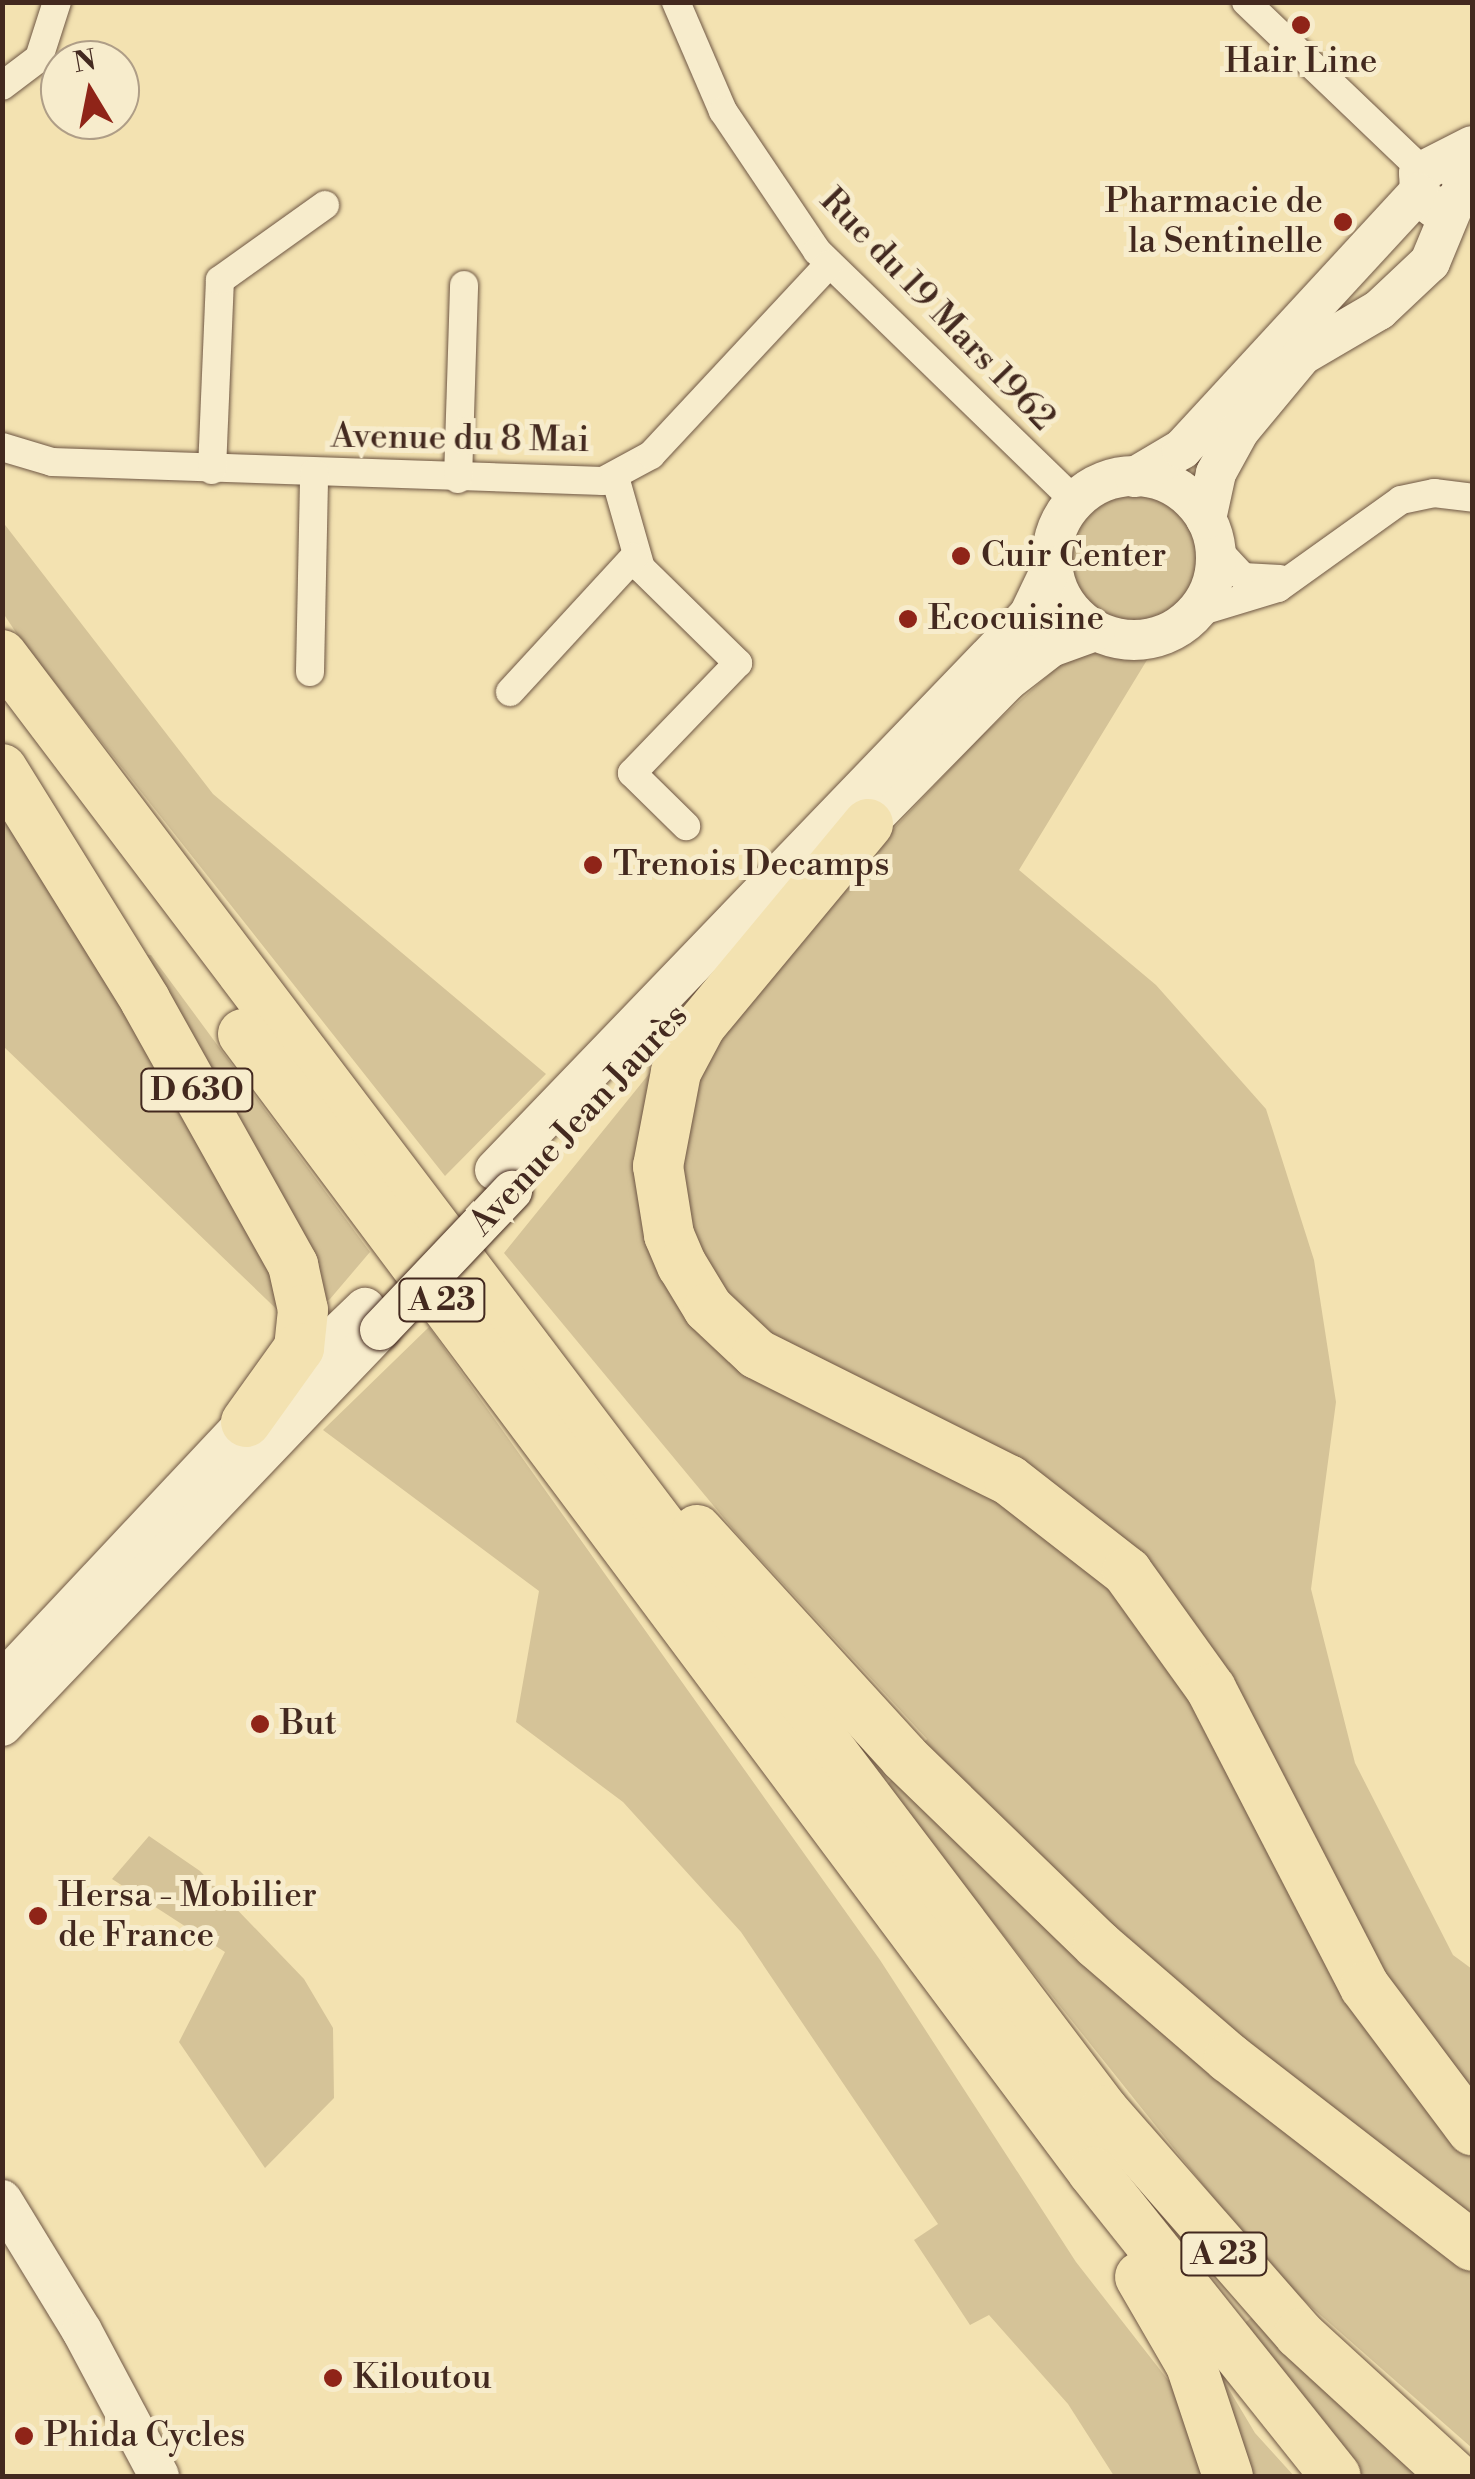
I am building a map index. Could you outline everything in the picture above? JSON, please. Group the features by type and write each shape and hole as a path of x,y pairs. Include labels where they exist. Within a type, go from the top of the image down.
{"highway":[{"name":"A 23","path":"2,655 1132,2146 1299,2334 1454,2476"},
{"name":"A 23","path":"2,712 977,2017 1336,2476"},
{"name":"D 630","path":"2,770 146,1000 293,1265 303,1310 299,1348 246,1422"},
{"path":"868,824 701,1025 676,1072 658,1166 669,1235 682,1266 721,1322 771,1364 1010,1480 1127,1572 1211,1689 1364,1987 1472,2130"},
{"path":"450,1250 494,1283 726,1564 993,1846 1230,2058 1472,2246"},
{"path":"977,2017 1043,2134 1182,2348 1228,2476"}],"main road":[{"path":"1450,176 1430,262 1378,310 1308,350 1260,405 1219,465 1211,534 1212,583 1195,614 1148,639 1095,631 1066,604 1052,566 1055,536 1075,502 1098,484 1135,476 1182,450 1450,176"},
{"path":"1135,476 1181,491 1211,534"},
{"name":"Avenue Jean Jaurès","path":"2,1726 373,1319 1029,615 1052,566"},
{"name":"Avenue Jean Jaurès","path":"504,1181 868,824 1007,681 1051,647 1095,631"},
{"name":"Avenue Jean Jaurès","path":"2,1682 246,1422 373,1319"},
{"path":"2,2200 82,2331 180,2476"},
{"path":"82,2331 159,2476"}],"street":[{"path":"2,86 39,58 56,2"},
{"name":"Rue du 19 Mars 1962","path":"676,2 728,120 830,264 1075,502"},
{"path":"1246,2 1450,176"},
{"path":"212,470 220,280 325,204"},
{"name":"Avenue du 8 Mai","path":"2,447 52,462 212,470 580,484 615,477 651,455 830,264"},
{"path":"458,479 464,284"},
{"path":"310,672 314,474"},
{"path":"615,477 634,557 738,664 632,773 686,826"},
{"path":"1195,614 1269,592 1401,500 1434,493 1472,498"},
{"path":"1211,534 1249,580 1268,582 1296,573"},
{"path":"510,692 634,557"}],"shaded area":[{"path":"1133,491 1158,496 1179,510 1193,531 1198,556 1193,581 1179,602 1158,616 1133,621 1108,616 1087,602 1073,581 1068,556 1073,531 1087,510 1108,496"},
{"path":"2,521 213,794 546,1074 445,1176 21,640 3,613"},
{"path":"1076,650 1147,660 1019,870 1156,985 1266,1109 1314,1260 1336,1402 1311,1589 1355,1763 1453,1955 1472,1969 1472,2448 1275,2275 885,1787 927,1739 737,1534 504,1253 670,1048 768,962 982,735"},
{"path":"2,818 90,949 151,955 370,1252 330,1299 292,1324 3,1046"},
{"path":"429,1327 880,1960 1076,2262 1168,2380 1215,2366 1255,2433 1294,2476 1114,2476 1068,2404 989,2315 970,2325 914,2240 938,2224 741,1932 623,1802 516,1722 539,1591 323,1430"},
{"path":"149,1836 200,1871 304,1979 333,2028 334,2098 265,2168 179,2042 225,1952 112,1879"},
{"path":"1256,2314 1429,2476 1360,2476 1237,2329"}],"place":[{"name":"Hair Line","path":"1301,25"},
{"name":"Pharmacie de la Sentinelle","path":"1343,222"},
{"name":"Cuir Center","path":"961,556"},
{"name":"Ecocuisine","path":"908,619"},
{"name":"Trenois Decamps","path":"593,865"},
{"name":"But","path":"260,1724"},
{"name":"Hersa - Mobilier de France","path":"38,1916"},
{"name":"Kiloutou","path":"333,2378"},
{"name":"Phida Cycles","path":"24,2436"}]}
